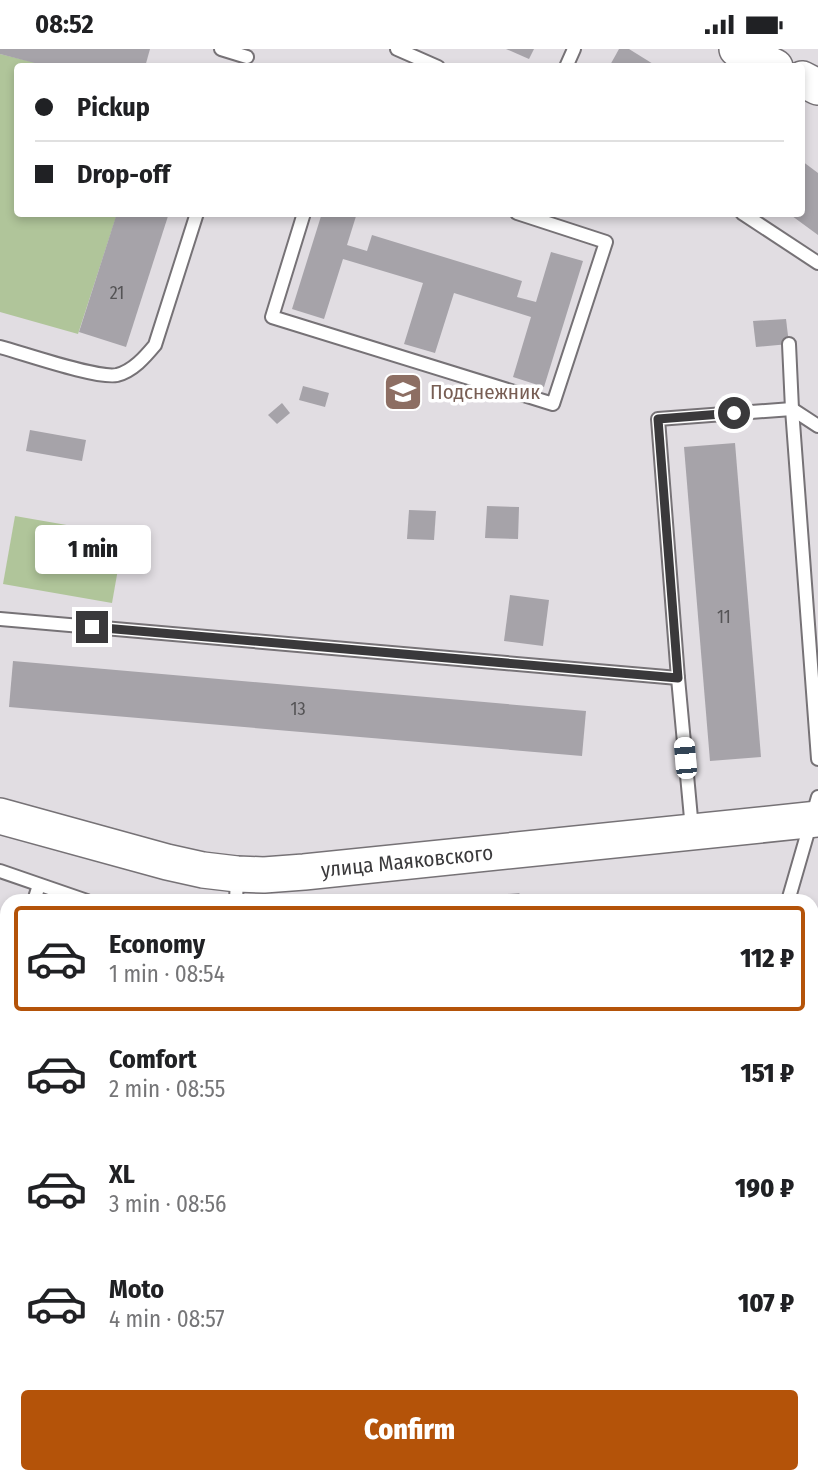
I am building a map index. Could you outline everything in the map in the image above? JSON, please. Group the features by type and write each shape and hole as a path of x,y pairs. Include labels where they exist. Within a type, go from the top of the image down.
{"street":[{"path":"737,49 767,63"},
{"name":"улица Маяковского","path":"0,816 203,870 237,888 264,875 692,833 816,812"}],"lane":[{"path":"221,49 247,57"},
{"path":"397,49 430,63"},
{"path":"1,351 99,375 116,375 145,358 155,345 196,217"},
{"path":"303,217 272,317 553,404 606,242 528,217"},
{"path":"748,217 818,263"},
{"path":"789,344 818,759"},
{"path":"692,833 658,419 792,409 818,426"},
{"path":"0,619 678,678"},
{"path":"791,894 816,812"},
{"path":"0,871 66,894"},
{"path":"36,894 39,885"}],"green space":[{"path":"0,54 38,63 14,63 14,217 116,217 78,334 0,312"},
{"path":"15,516 124,535 112,603 3,584"}],"building":[{"path":"0,49 150,49 146,63 35,63 0,54"},
{"path":"506,49 534,49 529,59"},
{"path":"619,49 629,49 652,63 611,63"},
{"path":"805,163 818,173 818,235 793,217 805,217"},
{"path":"116,217 168,217 126,347 79,332"},
{"path":"321,217 356,217 347,245 367,251 372,235 522,281 517,297 536,302 551,252 583,261 544,387 513,377 531,317 454,293 435,353 404,344 423,283 343,259 324,319 292,309"},
{"path":"786,319 789,344 756,347 753,321"},
{"path":"303,386 329,393 325,407 299,400"},
{"path":"282,403 290,413 277,424 268,415"},
{"path":"30,430 86,440 82,461 26,451"},
{"path":"735,443 761,757 710,761 684,447"},
{"path":"487,506 519,507 518,539 485,538"},
{"path":"409,510 436,511 434,540 407,539"},
{"path":"510,595 549,600 543,646 504,641"},
{"path":"13,661 586,711 582,756 9,707"}],"place":[{"name":"Подснежник","path":"403,392"}],"route":[{"path":"92,627 678,678 658,419 734,413"}]}
